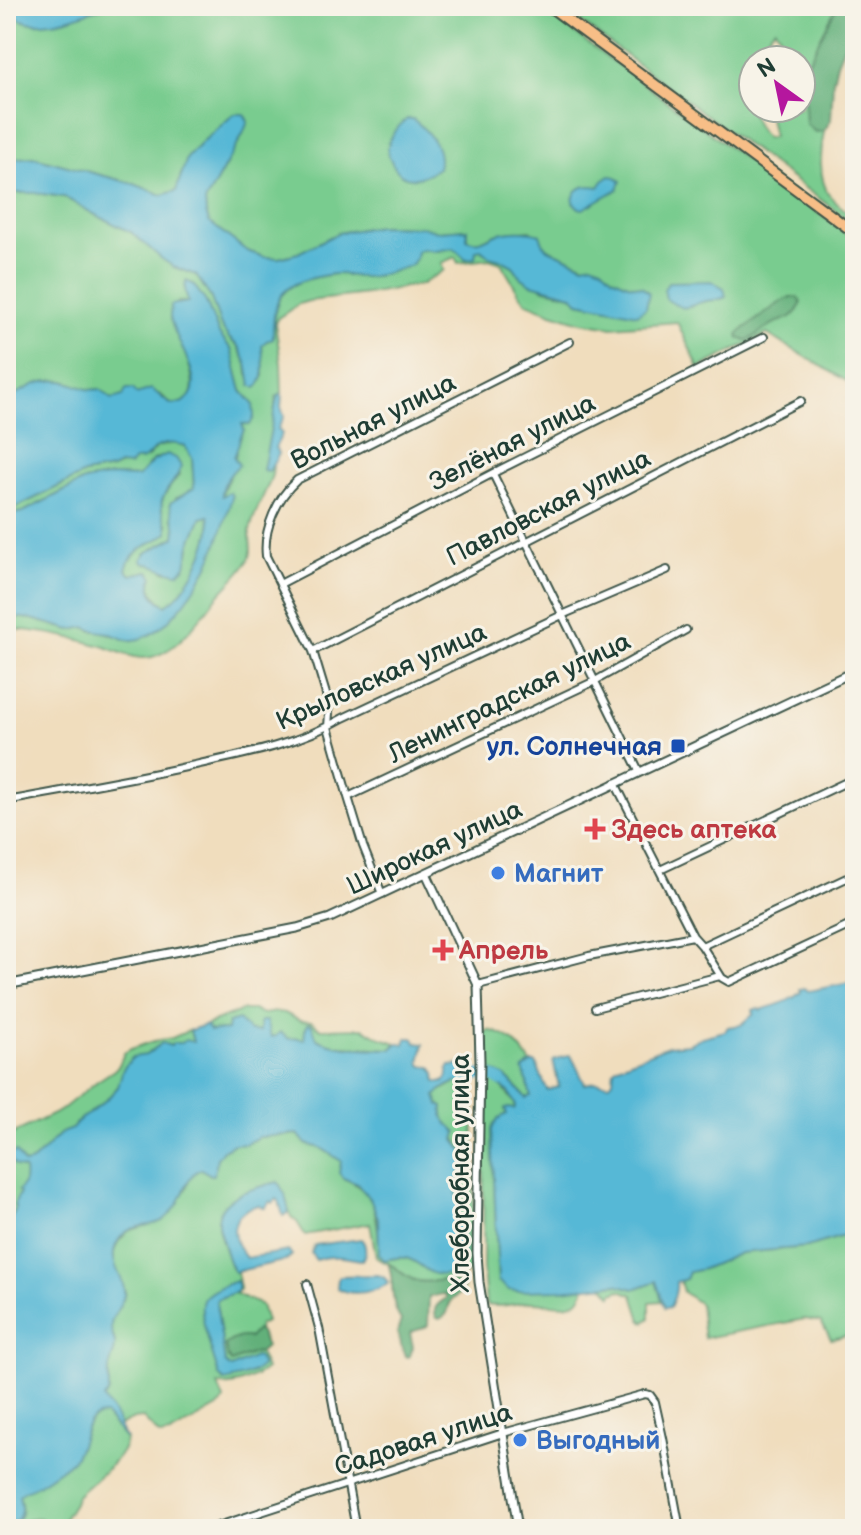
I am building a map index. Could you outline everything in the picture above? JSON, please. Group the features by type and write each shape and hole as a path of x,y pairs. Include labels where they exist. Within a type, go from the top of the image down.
{"main road":[{"path":"549,6 855,233"}],"street":[{"name":"Зелёная улица","path":"280,584 764,337"},
{"name":"Вольная улица","path":"382,894 363,846 328,727 326,694 313,651 266,556 269,529 283,495 297,480 570,342"},
{"name":"Павловская улица","path":"313,651 801,401"},
{"path":"493,474 639,771"},
{"name":"Крыловская улица","path":"6,801 179,769 308,736 562,615 667,570"},
{"name":"Ленинградская улица","path":"348,797 595,681 686,630"},
{"name":"Широкая улица","path":"6,985 297,928 330,918 855,671"},
{"path":"660,870 855,778"},
{"path":"615,783 693,936 723,979"},
{"name":"Хлеборобная улица","path":"426,873 478,985 479,1282 518,1529"},
{"path":"702,946 855,874"},
{"path":"595,1008 723,979 732,981 855,923"},
{"path":"478,985 589,956 693,936"},
{"path":"307,1284 319,1328 356,1529"},
{"name":"Садовая улица","path":"209,1529 503,1433 640,1395 650,1395 655,1402 680,1529"}],"green space":[{"path":"6,6 11,14 40,23 63,20 104,6 538,6 855,240 855,386 767,334 699,368 677,322 612,327 581,322 527,303 501,263 489,259 458,263 455,257 441,263 444,270 422,284 309,301 278,318 275,323 282,394 276,397 269,471 273,465 272,475 251,526 250,558 175,645 154,656 138,658 67,637 6,629 6,616 32,619 71,630 86,627 131,641 174,615 208,566 232,497 222,497 223,490 244,430 242,424 253,404 242,391 231,349 219,334 206,302 193,284 188,302 178,302 170,318 190,366 192,392 187,400 173,404 161,395 150,392 112,399 100,389 55,381 33,386 6,400 6,193 64,197 131,232 174,267 196,275 211,298 221,326 247,364 248,375 264,376 262,346 273,339 276,307 292,286 329,275 363,277 388,273 412,265 417,251 423,249 436,251 454,248 466,259 481,248 489,256 513,266 522,278 545,289 572,295 579,302 621,310 642,287 612,277 601,267 585,265 548,249 530,230 495,234 473,242 467,239 467,229 438,231 423,227 379,226 338,233 299,253 279,258 247,251 209,222 205,202 243,134 181,174 177,191 162,195 134,184 34,157 6,159"},
{"path":"559,6 837,6 817,45 784,44 775,28 764,44 737,44 737,124 756,124 766,138 773,137 770,124 814,124 815,132 824,131 823,181 832,199 855,218 855,225"},
{"path":"837,6 855,6 855,27 837,63 833,81 831,120 824,131 815,132 806,124 817,124 817,45"},
{"path":"790,297 797,297 801,304 794,315 749,340 739,338 741,331"},
{"path":"173,443 185,446 192,458 194,488 176,498 172,517 177,529 175,537 146,553 144,563 156,564 166,572 189,555 201,518 209,516 210,528 203,554 193,574 181,592 166,605 153,591 149,571 131,575 126,570 128,561 136,552 147,543 161,538 168,525 163,518 161,505 179,475 160,457 153,460 138,477 113,476 84,481 23,512 6,515 6,510 84,474 148,457 157,447"},
{"path":"243,1010 263,1014 285,1013 300,1021 312,1022 321,1029 363,1028 397,1043 392,1049 342,1046 305,1035 305,1041 270,1038 248,1031 210,1031 206,1025"},
{"path":"190,1030 193,1042 171,1046 162,1043 146,1055 108,1098 81,1118 72,1129 61,1133 32,1162 24,1164 21,1159 9,1154 23,1168 25,1179 6,1229 6,1137 60,1111 114,1070 124,1053"},
{"path":"488,1030 513,1042 531,1063 527,1065 531,1096 526,1098 504,1076 488,1071 516,1106 505,1110 507,1115 500,1118 492,1129 498,1281 560,1290 585,1287 572,1303 486,1305 483,1267 485,1033"},
{"path":"458,1081 474,1081 473,1268 451,1279 433,1282 416,1280 376,1257 370,1223 305,1235 291,1217 278,1182 241,1194 225,1204 220,1212 219,1232 232,1270 237,1272 240,1288 236,1294 261,1305 266,1322 259,1325 249,1338 231,1341 231,1362 257,1352 266,1369 244,1382 218,1385 224,1400 221,1405 170,1434 160,1436 143,1418 118,1426 104,1398 109,1392 109,1366 114,1352 115,1341 110,1329 112,1317 125,1291 114,1265 118,1242 128,1231 162,1221 186,1189 191,1174 201,1169 211,1175 217,1158 234,1144 245,1144 259,1137 298,1134 306,1144 321,1148 341,1161 343,1178 365,1192 375,1211 381,1257 384,1260 406,1258 440,1275 460,1266 464,1237 457,1187 466,1155 444,1119 443,1107 436,1096","holes":["238,1282 236,1292 216,1302 225,1363 228,1367 253,1373 222,1379 204,1323 208,1295"]},
{"path":"855,1235 855,1334 831,1339 821,1322 805,1319 704,1338 700,1304 683,1292 680,1281 686,1279 689,1272 740,1253 807,1247"},
{"path":"388,1263 417,1281 446,1280 464,1287 450,1303 446,1315 439,1319 436,1308 446,1295 429,1297 428,1325 410,1333 413,1347 407,1357 397,1333 401,1320 395,1307"},
{"path":"656,1281 662,1301 650,1302 650,1318 645,1322 641,1320 633,1295 620,1290 612,1296 603,1285 616,1284 634,1289"},
{"path":"256,1330 260,1332 266,1347 259,1353 231,1362 225,1345 236,1338 249,1338"},
{"path":"98,1415 105,1415 126,1439 120,1454 76,1497 59,1527 51,1529 40,1518 21,1524 18,1519 21,1511 19,1495 51,1475"}],"water":[{"path":"7,6 104,6 67,19 38,23 14,16"},
{"path":"234,114 244,114 248,121 205,202 206,213 209,222 247,251 279,258 298,253 338,233 379,226 423,227 438,231 467,229 467,239 476,241 504,232 530,232 540,234 548,249 584,265 592,263 602,267 612,277 642,287 649,293 646,308 637,314 579,302 572,295 531,284 513,266 489,256 481,249 476,250 475,258 466,259 454,248 436,251 423,249 417,251 412,265 382,275 326,275 291,286 276,307 273,339 262,346 263,374 256,388 251,385 247,364 239,347 221,326 211,298 196,275 174,267 131,232 64,197 6,193 6,159 34,157 134,184 162,195 176,191 187,158"},
{"path":"407,119 413,119 424,129 437,147 439,161 438,168 414,178 408,178 398,171 388,153 391,138"},
{"path":"610,176 621,181 618,189 583,209 573,202 578,190 585,186 599,187"},
{"path":"186,281 193,284 206,302 219,334 231,349 242,391 253,404 254,417 250,425 242,424 244,430 234,457 239,465 227,479 222,492 222,496 230,492 232,497 207,568 166,623 133,640 86,627 71,630 32,619 6,616 6,515 23,512 84,481 113,476 138,477 153,461 167,454 176,458 181,466 162,501 168,533 132,556 126,570 131,575 149,571 153,577 153,594 166,605 181,592 193,574 209,535 209,516 201,518 190,545 186,566 179,573 141,560 146,553 175,537 170,503 194,488 192,458 185,446 160,445 129,466 119,465 84,474 6,510 6,400 46,381 100,389 112,399 123,396 126,389 133,389 137,394 151,389 172,404 183,402 191,395 194,385 192,374 170,317 171,305 188,302"},
{"path":"711,281 724,288 726,297 686,308 666,299 664,289 669,282"},
{"path":"282,394 284,416 278,429 282,434 275,448 279,454 269,471 263,470 277,397"},
{"path":"855,982 855,1235 807,1247 740,1253 689,1272 686,1279 676,1282 673,1301 670,1307 665,1308 656,1281 634,1289 616,1284 519,1291 509,1290 498,1281 492,1129 507,1114 505,1109 516,1106 509,1092 494,1082 488,1071 505,1077 526,1098 531,1096 523,1069 536,1063 547,1090 559,1087 553,1060 571,1055 585,1084 610,1084 614,1069 618,1066 668,1046 689,1044 725,1031 728,1027 741,1025 754,1014 753,1010 787,1001 801,992 800,989 808,991"},
{"path":"238,1020 250,1031 260,1032 260,1021 266,1021 271,1037 280,1032 289,1039 304,1040 308,1024 312,1025 317,1039 354,1048 392,1049 397,1043 405,1044 407,1038 414,1038 416,1043 424,1044 420,1062 422,1066 431,1067 436,1082 446,1079 450,1066 474,1068 474,1081 453,1084 436,1096 443,1107 444,1119 457,1132 455,1140 466,1155 457,1186 464,1238 462,1263 455,1272 443,1275 406,1258 384,1260 379,1254 378,1218 371,1201 358,1184 339,1173 341,1161 321,1148 306,1144 298,1134 259,1137 223,1150 217,1158 214,1175 201,1169 196,1172 167,1217 128,1231 115,1249 115,1263 124,1294 111,1323 115,1348 109,1369 109,1391 104,1398 126,1439 105,1415 92,1419 73,1459 21,1494 20,1515 6,1525 6,1229 16,1209 14,1205 24,1176 24,1169 13,1164 9,1154 16,1152 24,1164 32,1162 61,1133 72,1129 81,1118 108,1098 118,1087 123,1069 133,1057 146,1055 162,1043 171,1046 185,1040 193,1042 190,1030 206,1025 210,1031 227,1030 228,1023"},
{"path":"278,1182 285,1194 289,1212 283,1216 277,1199 273,1203 270,1201 265,1208 259,1205 249,1208 237,1219 234,1233 246,1258 288,1251 292,1255 287,1260 234,1272 219,1230 219,1213 224,1205 240,1194"},
{"path":"361,1239 365,1250 362,1260 334,1257 316,1260 311,1253 315,1245"},
{"path":"378,1275 388,1284 362,1292 337,1288 340,1276"},
{"path":"236,1281 236,1292 216,1302 225,1363 231,1368 255,1357 262,1366 225,1381 219,1376 204,1326 202,1307 203,1300 209,1294"}],"waterway":[{"path":"461,1077 482,1075 501,1081"}],"place":[{"name":"ул. Солнечная","path":"678,746"},
{"name":"Здесь аптека","path":"595,829"},
{"name":"Магнит","path":"498,873"},
{"name":"Апрель","path":"443,950"},
{"name":"Выгодный","path":"520,1440"}]}
